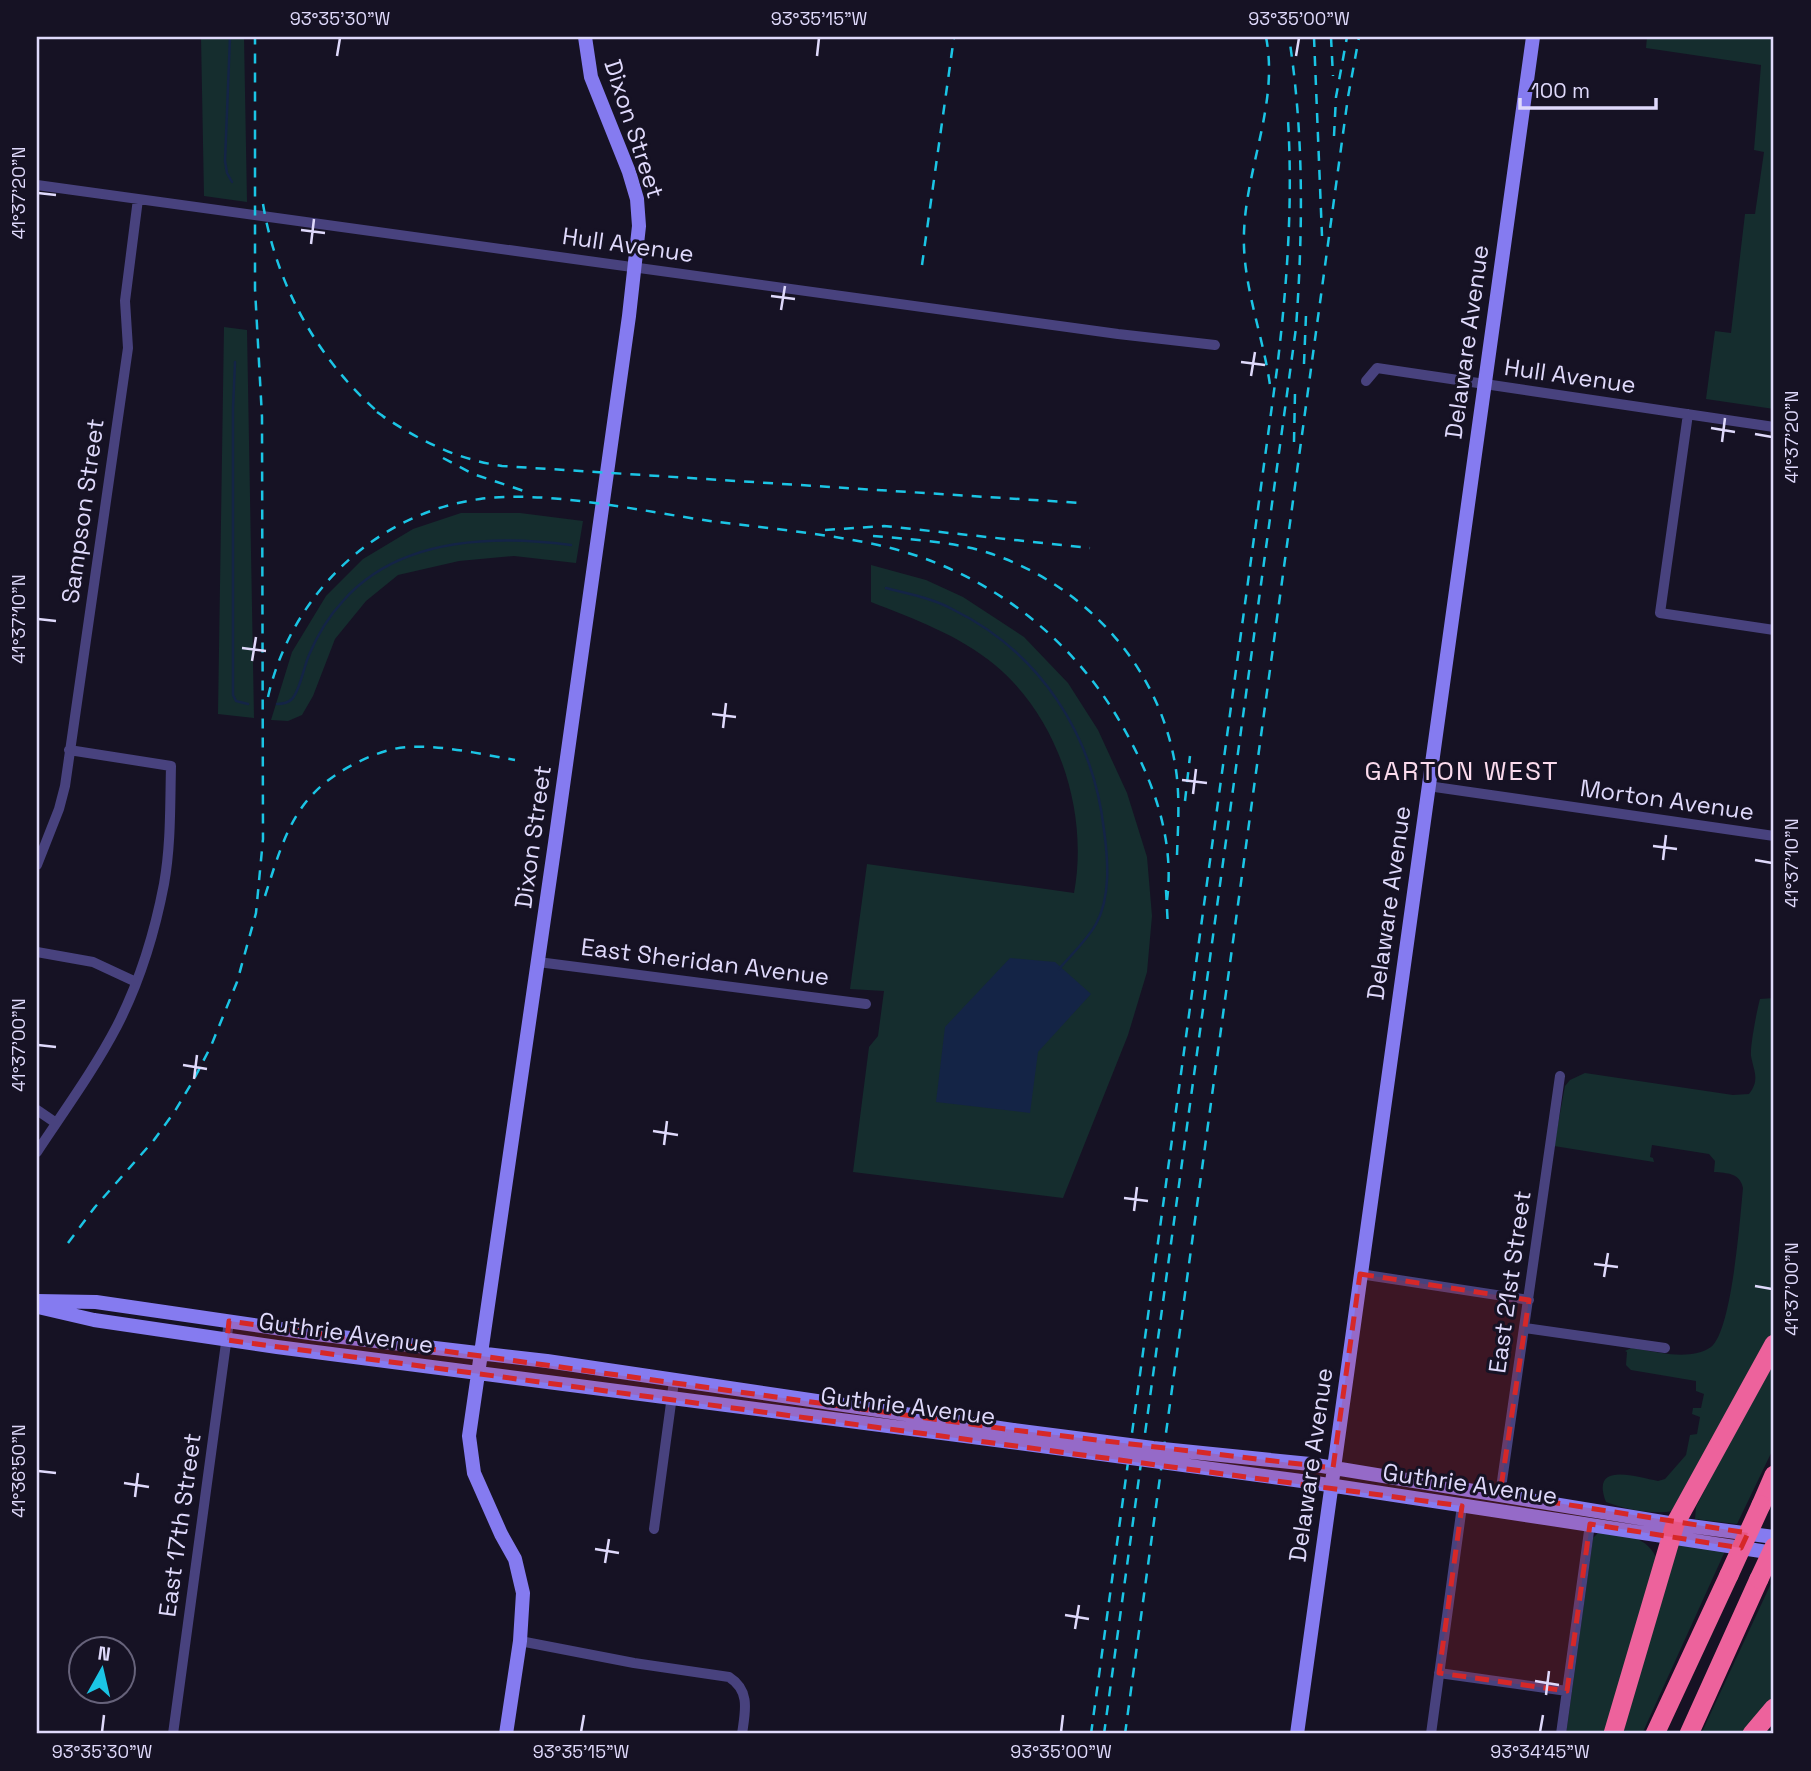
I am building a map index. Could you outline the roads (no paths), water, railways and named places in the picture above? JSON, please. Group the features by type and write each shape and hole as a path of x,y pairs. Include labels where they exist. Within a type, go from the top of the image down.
{"highway":[{"path":"1612,1734 1672,1531 1774,1344"},
{"path":"1655,1734 1774,1475"},
{"path":"1689,1734 1774,1547"},
{"path":"1752,1734 1774,1708"}],"main road":[{"name":"Dixon Street","path":"506,1734 520,1641 523,1593 515,1559 474,1473 469,1436 538,962 639,226 637,198 591,76 585,37"},
{"name":"Delaware Avenue","path":"1297,1734 1533,37"},
{"name":"Guthrie Avenue","path":"37,1301 96,1302 817,1400 1012,1436 1590,1524 1774,1537"},
{"name":"Guthrie Avenue","path":"37,1307 93,1320 227,1340 671,1399 1012,1436 1310,1464 1500,1494 1774,1553"}],"street":[{"name":"Hull Avenue","path":"37,185 1118,334 1215,345"},
{"name":"Sampson Street","path":"37,865 59,809 69,750 128,348 125,300 138,199"},
{"name":"Hull Avenue","path":"1366,381 1377,368 1774,426"},
{"path":"1688,414 1660,614 1774,630"},
{"path":"37,1152 118,1024 136,982 164,884 169,846 171,766 69,750"},
{"name":"Morton Avenue","path":"1428,786 1774,836"},
{"path":"37,952 93,962 136,982"},
{"name":"East Sheridan Avenue","path":"538,962 866,1004"},
{"name":"East 21st Street","path":"1500,1494 1560,1076"},
{"path":"37,1110 56,1123"},
{"path":"1360,1274 1529,1300"},
{"name":"East 17th Street","path":"173,1734 229,1321"},
{"path":"1525,1328 1665,1348"},
{"path":"654,1529 674,1381"},
{"path":"1431,1734 1462,1506"},
{"path":"1561,1734 1590,1524"},
{"path":"520,1641 635,1663 729,1677 739,1685 746,1704 742,1734"},
{"path":"1439,1673 1567,1691"}],"water":[{"path":"1010,958 1055,962 1091,994 1038,1052 1030,1113 936,1102 945,1027"}],"waterway":[{"path":"230,37 225,161 232,182"},
{"path":"235,362 233,695 236,701 248,704"},
{"path":"277,704 289,701 295,695 312,648 338,607 366,580 391,564 449,545 480,541 571,545"},
{"path":"886,588 936,602 983,627 1011,648 1036,673 1057,700 1074,729 1088,761 1098,795 1107,878 1104,902 1096,924 1084,942 1059,969"}],"railway":[{"path":"68,1243 95,1207 154,1140 194,1079 211,1046 237,982 256,913 263,839 262,417 255,289 255,37"},
{"path":"922,265 954,37"},
{"path":"1266,37 1268,86 1246,208 1244,252 1270,385"},
{"path":"1104,1734 1296,328 1301,182 1289,37"},
{"path":"1314,37 1322,236"},
{"path":"1331,37 1333,76"},
{"path":"1334,136 1336,97 1347,37"},
{"path":"1125,1734 1348,97 1359,37"},
{"path":"1091,1734 1277,369 1288,244 1288,120"},
{"path":"263,204 279,265 305,322 340,374 385,418"},
{"path":"1304,364 1306,315"},
{"path":"1294,442 1295,393"},
{"path":"377,412 406,431 452,453 502,466 1081,503"},
{"path":"443,458 473,474 527,492"},
{"path":"268,697 279,660 296,625 318,593 343,565 373,541 406,522 442,507 480,499 507,497 564,499 878,545 953,570 988,588 1050,635 1102,693 1134,747 1159,810 1168,855 1167,900"},
{"path":"825,530 884,526 1090,548"},
{"path":"873,536 962,546 1024,567 1057,586 1087,609 1113,635 1136,665 1154,698 1168,733 1177,781 1177,855"},
{"path":"265,896 279,853 295,818 319,788 356,763 388,750 421,747 462,750 515,760"},
{"path":"1185,801 1190,756"},
{"path":"1166,890 1168,928"}],"district":[{"name":"GARTON WEST","path":"1462,771"}]}
